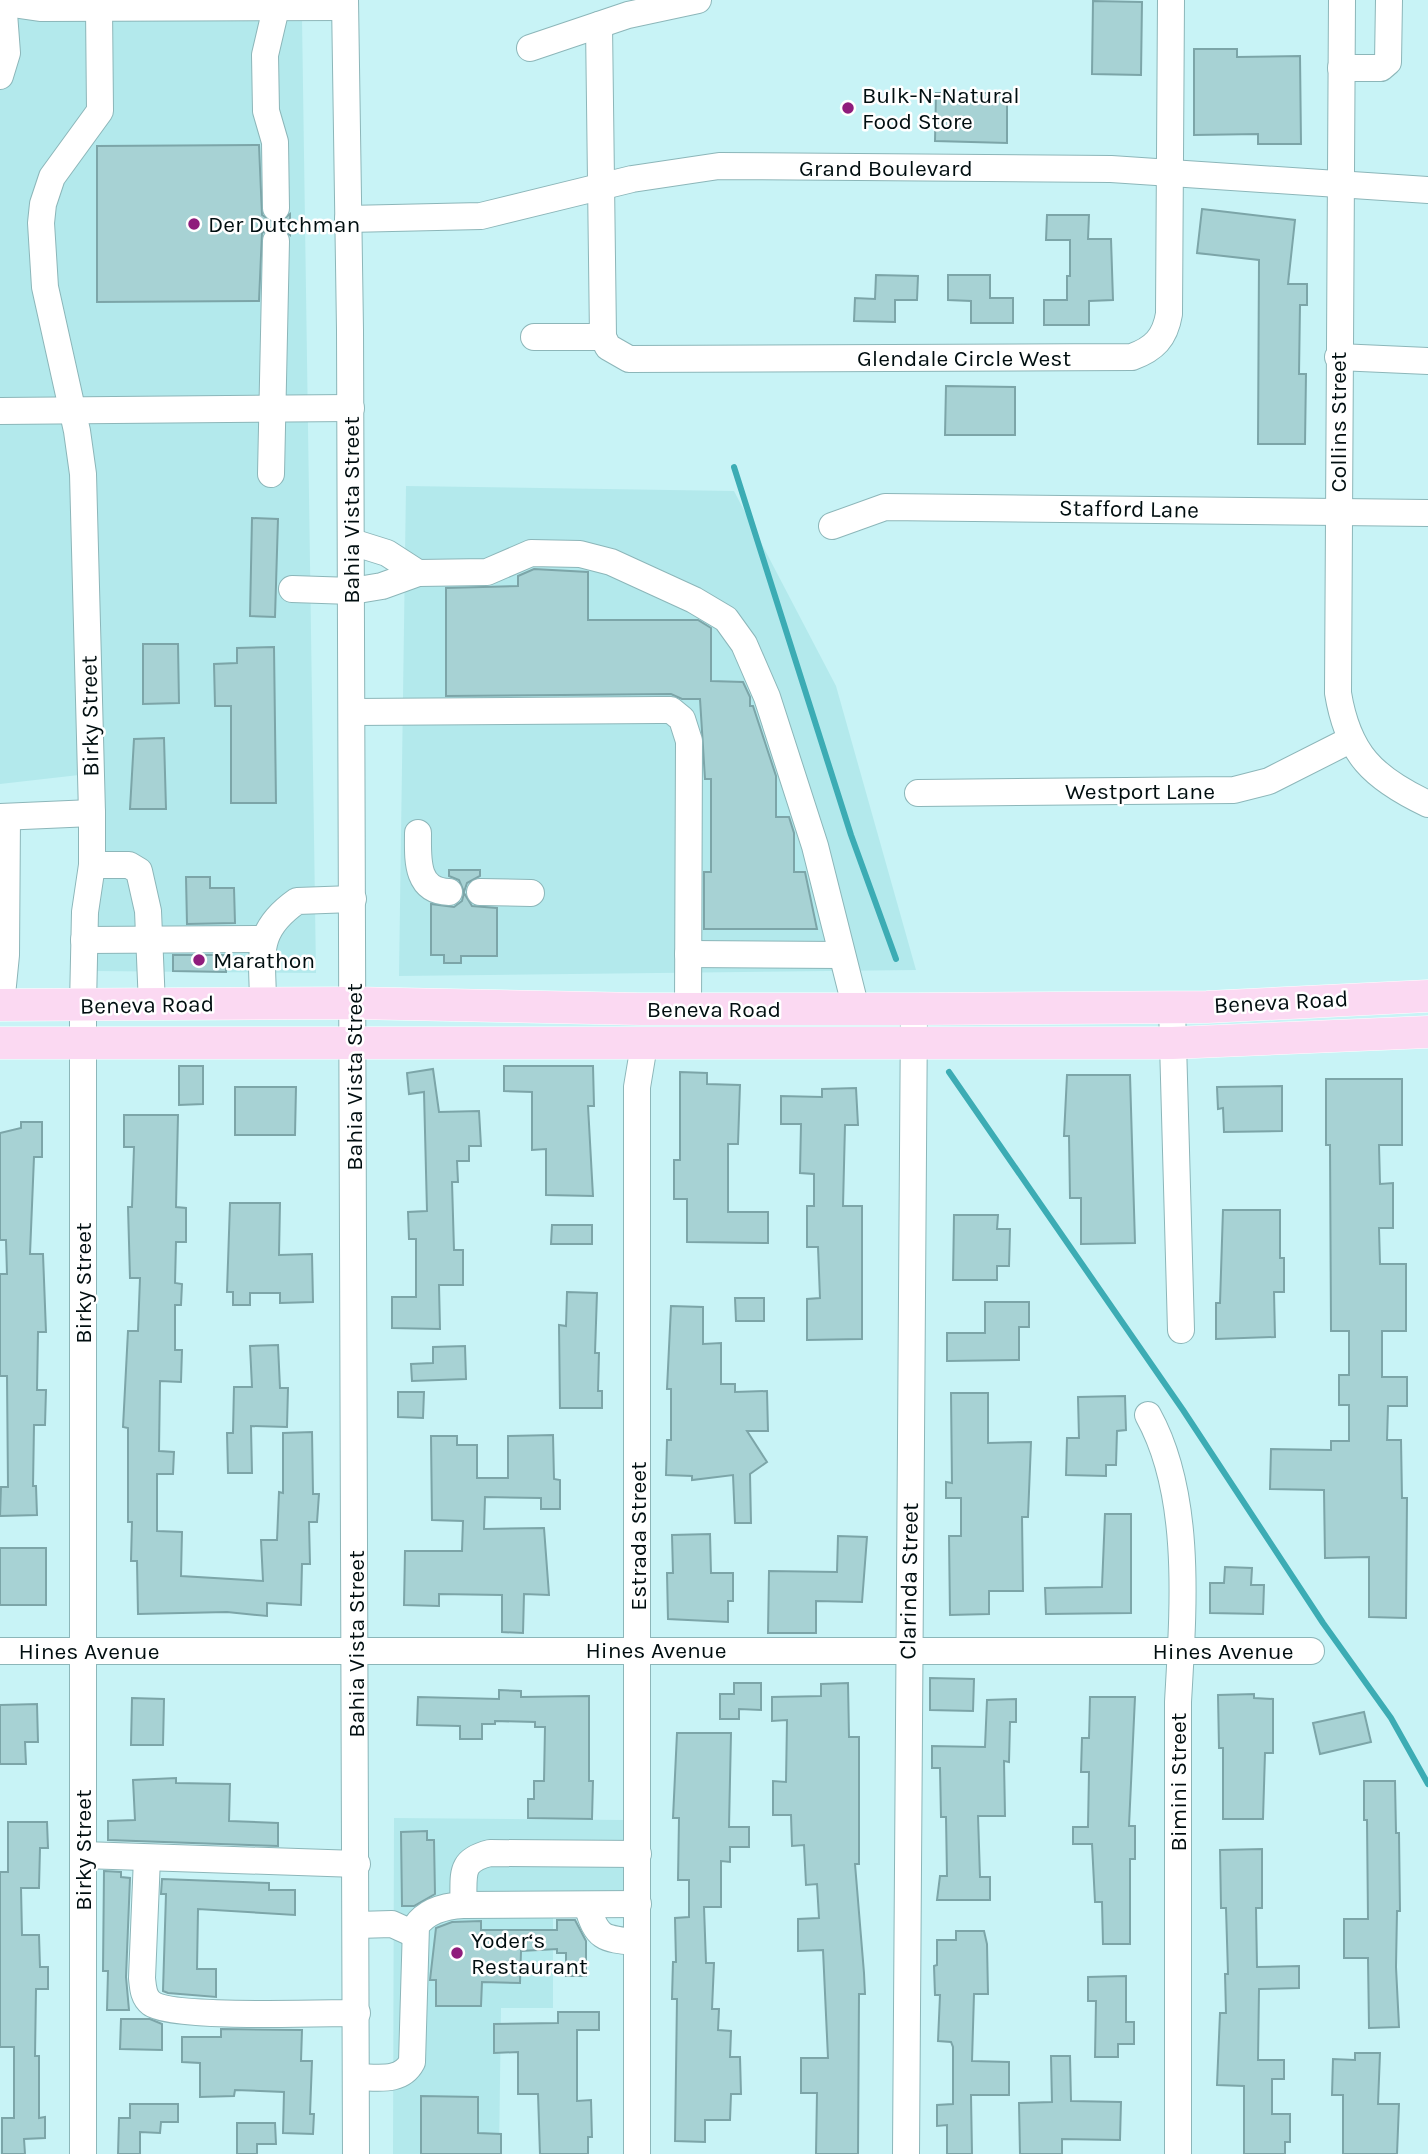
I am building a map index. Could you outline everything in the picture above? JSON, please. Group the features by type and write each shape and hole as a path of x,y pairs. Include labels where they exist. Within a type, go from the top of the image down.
{"main road":[{"name":"Beneva Road","path":"0,1005 353,1003 688,1009 914,1009 1172,1007 1428,996"},
{"name":"Beneva Road","path":"0,1043 914,1045 1172,1043 1428,1032"}],"street":[{"path":"530,48 628,15 698,0"},
{"name":"Glendale Circle West","path":"603,337 608,347 629,359 1132,357 1153,347 1166,328 1171,0"},
{"name":"Collins Street","path":"1342,0 1338,692 1350,740 1377,775 1400,791 1428,804"},
{"path":"1341,68 1381,68 1388,62 1389,0"},
{"path":"1,75 7,53 2,2 40,8 99,8 140,4 276,9 345,4"},
{"name":"Bahia Vista Street","path":"345,4 352,541 356,2154"},
{"name":"Birky Street","path":"83,2154 83,1005 84,940 92,865 92,813 85,524 80,449 45,287 41,215 52,177 100,111 99,8"},
{"path":"276,9 265,55 266,111 275,142 276,208"},
{"path":"534,337 603,337 599,25"},
{"name":"Grand Boulevard","path":"348,219 481,216 601,189 632,179 719,166 1170,172 1340,186 1428,190"},
{"path":"271,474 276,241"},
{"path":"1338,357 1428,361"},
{"path":"0,411 73,413 351,408"},
{"name":"Stafford Lane","path":"832,526 885,507 1428,513"},
{"path":"352,541 387,553 418,573"},
{"path":"292,589 352,591 382,586 418,573 488,572 531,554 596,556 694,600 726,619 744,644 767,697 815,846 856,1009"},
{"path":"352,712 659,710 677,714 687,727 689,741 688,1009"},
{"name":"Westport Lane","path":"918,793 1234,790 1269,781 1350,740"},
{"path":"0,1005 3,817 92,813"},
{"path":"418,832 420,869 424,881 433,889 449,892"},
{"path":"92,865 130,865 139,871 148,912 152,1004"},
{"path":"480,892 531,893"},
{"path":"263,1004 263,939 297,901 353,899"},
{"path":"84,940 263,939"},
{"path":"688,954 841,956"},
{"path":"1172,1007 1181,1330"},
{"name":"Clarinda Street","path":"906,2154 914,1009"},
{"name":"Estrada Street","path":"637,2154 637,1087 643,1045"},
{"name":"Bimini Street","path":"1148,1415 1170,1461 1177,1497 1181,1652 1178,1702 1178,2154"},
{"name":"Hines Avenue","path":"0,1651 1311,1651"},
{"path":"463,1905 466,1864 471,1858 490,1853 638,1854"},
{"path":"83,1856 357,1864"},
{"path":"146,1858 142,1978 144,1993 151,2003 163,2009 192,2011 356,2013"},
{"path":"356,2077 399,2077 407,2072 412,2062 414,1934 422,1917 439,1909 463,1905 638,1904"},
{"path":"587,1905 600,1934 609,1940 638,1942"},
{"path":"357,1925 392,1924 414,1934"}],"shaded area":[{"path":"0,14 302,18 316,973 95,971 71,475 79,775 0,784"},
{"path":"406,486 734,491 836,686 916,970 399,976"},
{"path":"394,1818 626,1820 626,1904 553,1908 553,2008 501,2008 499,2154 393,2154"}],"building":[{"path":"1093,1 1142,2 1141,75 1092,74"},
{"path":"1194,49 1237,49 1237,57 1300,56 1301,144 1258,144 1258,134 1194,135"},
{"path":"936,93 1007,93 1007,143 935,141"},
{"name":"Der Dutchman","path":"259,145 262,215 277,224 290,214 290,235 277,225 262,233 259,301 97,302 97,146"},
{"path":"1202,209 1295,220 1288,284 1307,284 1307,305 1300,305 1299,374 1306,374 1305,444 1258,444 1259,260 1197,253"},
{"path":"1047,215 1089,215 1088,239 1111,239 1113,300 1089,301 1089,325 1044,325 1044,300 1067,300 1067,276 1070,276 1070,240 1046,240"},
{"path":"876,275 918,276 917,300 895,300 895,322 854,321 855,298 875,299"},
{"path":"948,275 990,275 990,298 1013,298 1013,323 971,323 971,301 948,300"},
{"path":"946,386 1015,387 1015,435 945,435"},
{"path":"252,518 278,519 275,617 250,616"},
{"path":"534,569 588,572 588,620 698,620 711,628 711,681 743,682 750,697 750,706 753,706 776,776 776,817 789,817 794,833 794,872 805,872 817,929 704,929 704,872 711,872 711,779 705,779 700,699 682,699 671,694 446,696 446,588 518,586 518,576"},
{"path":"143,644 178,644 179,703 143,704"},
{"path":"274,647 276,803 231,803 231,706 215,706 214,664 237,663 237,648"},
{"path":"164,738 166,809 130,809 134,739"},
{"path":"449,870 480,870 480,876 467,883 464,892 459,880 449,876"},
{"path":"186,877 210,877 210,888 234,888 235,923 187,924"},
{"path":"464,893 472,906 497,908 497,956 461,956 461,963 444,963 444,955 431,955 431,904 454,907 462,901"},
{"name":"Marathon","path":"173,955 226,955 226,972 173,971"},
{"path":"179,1066 203,1066 203,1104 179,1105"},
{"path":"504,1066 593,1066 594,1106 588,1106 593,1196 546,1195 546,1149 532,1150 532,1092 504,1091"},
{"path":"433,1069 439,1112 479,1111 481,1146 469,1146 469,1161 457,1161 458,1182 452,1182 454,1250 463,1250 463,1285 439,1285 440,1329 392,1328 392,1297 416,1297 416,1239 409,1239 408,1212 427,1211 424,1092 409,1094 407,1073"},
{"path":"680,1072 707,1073 707,1084 740,1085 738,1144 728,1144 728,1212 768,1212 768,1243 687,1242 687,1199 674,1199 674,1160 680,1160"},
{"path":"1067,1075 1130,1075 1135,1243 1081,1244 1081,1198 1070,1198 1069,1136 1064,1136"},
{"path":"1326,1079 1402,1079 1402,1145 1379,1145 1380,1184 1393,1183 1393,1228 1379,1228 1380,1264 1406,1264 1406,1331 1382,1331 1382,1377 1407,1377 1407,1406 1388,1406 1387,1440 1401,1440 1402,1498 1407,1498 1406,1618 1369,1617 1369,1557 1325,1558 1324,1490 1270,1489 1271,1449 1331,1450 1331,1441 1349,1441 1349,1405 1339,1405 1339,1375 1349,1375 1349,1331 1331,1331 1330,1145 1326,1145"},
{"path":"1282,1086 1282,1131 1224,1132 1223,1108 1218,1109 1217,1087"},
{"path":"235,1087 296,1087 295,1135 235,1135"},
{"path":"856,1088 858,1125 845,1125 843,1206 862,1206 862,1339 807,1340 807,1299 820,1298 818,1247 807,1247 807,1206 814,1206 814,1174 800,1173 801,1124 781,1124 781,1096 822,1097 822,1089"},
{"path":"124,1115 178,1115 176,1207 186,1208 186,1242 176,1242 175,1283 182,1284 181,1305 175,1305 175,1350 182,1350 181,1382 160,1381 159,1451 174,1452 173,1474 157,1474 157,1531 182,1532 181,1576 263,1581 261,1540 277,1540 279,1492 283,1493 283,1433 312,1432 313,1494 319,1494 317,1522 309,1522 310,1564 302,1564 301,1605 267,1603 267,1616 227,1612 138,1614 137,1561 131,1561 132,1522 128,1522 128,1428 123,1427 128,1331 138,1331 140,1278 130,1278 128,1207 132,1207 134,1147 124,1147"},
{"path":"21,1122 42,1122 42,1157 34,1157 30,1254 43,1254 46,1332 38,1332 37,1390 46,1390 45,1425 34,1425 33,1486 36,1486 37,1515 0,1516 1,1487 8,1487 7,1376 0,1376 0,1274 7,1274 6,1240 0,1240 0,1133 21,1128"},
{"path":"230,1203 280,1203 279,1255 312,1254 313,1302 280,1303 280,1293 250,1293 250,1305 233,1305 233,1292 227,1292"},
{"path":"1223,1210 1280,1210 1280,1258 1284,1258 1284,1292 1274,1292 1275,1337 1216,1339"},
{"path":"954,1215 998,1215 997,1229 1010,1229 1009,1266 997,1266 997,1280 953,1280"},
{"path":"552,1225 592,1225 592,1244 551,1244"},
{"path":"567,1292 597,1293 595,1353 599,1353 598,1391 602,1391 602,1408 560,1408 559,1325 566,1326"},
{"path":"735,1298 764,1298 764,1321 736,1321"},
{"path":"985,1302 1029,1302 1029,1327 1019,1327 1019,1360 947,1361 947,1333 985,1333"},
{"path":"671,1306 703,1307 703,1344 721,1343 721,1384 735,1384 735,1392 767,1391 768,1431 747,1431 767,1462 750,1474 751,1523 735,1523 733,1475 692,1480 692,1476 666,1475 667,1440 671,1440 671,1389 667,1389"},
{"path":"278,1345 280,1388 288,1388 287,1427 251,1426 252,1473 228,1473 227,1433 233,1433 234,1387 252,1387 250,1346"},
{"path":"465,1346 466,1379 412,1381 411,1364 433,1363 433,1347"},
{"path":"398,1392 424,1392 423,1418 398,1417"},
{"path":"951,1393 988,1393 988,1443 1031,1442 1028,1517 1022,1517 1023,1591 989,1591 989,1614 950,1615 949,1536 961,1536 961,1498 946,1498 946,1482 952,1483"},
{"path":"1125,1396 1126,1430 1117,1431 1116,1465 1106,1465 1106,1476 1066,1475 1067,1438 1079,1438 1078,1397"},
{"path":"553,1435 554,1479 560,1480 560,1509 541,1509 541,1498 485,1497 484,1529 544,1528 549,1595 524,1594 523,1633 502,1632 502,1595 439,1594 439,1606 404,1605 405,1551 462,1551 463,1521 432,1520 431,1436 457,1436 457,1445 477,1445 477,1478 508,1478 508,1436"},
{"path":"1105,1514 1131,1514 1131,1613 1046,1614 1045,1588 1102,1587"},
{"path":"710,1534 711,1573 733,1573 733,1601 728,1601 728,1622 668,1619 667,1573 673,1573 672,1535"},
{"path":"838,1536 867,1537 862,1602 816,1601 816,1633 768,1633 769,1571 837,1572"},
{"path":"0,1548 46,1548 46,1605 0,1605"},
{"path":"1225,1567 1252,1568 1251,1585 1264,1585 1263,1614 1210,1613 1210,1583 1224,1583"},
{"path":"930,1678 974,1679 973,1711 930,1710"},
{"path":"734,1683 761,1683 761,1710 739,1709 739,1719 720,1719 720,1694 734,1694"},
{"path":"848,1683 849,1737 859,1737 859,1864 855,1864 865,1994 859,1994 858,2154 816,2154 817,2093 801,2093 801,2058 828,2058 823,1950 798,1951 798,1919 819,1918 817,1884 806,1885 804,1845 792,1846 791,1815 773,1815 773,1781 786,1782 787,1720 772,1721 772,1697 821,1696 821,1684"},
{"path":"499,1690 521,1691 521,1697 589,1696 592,1819 528,1818 528,1799 534,1799 534,1781 544,1781 545,1727 535,1727 535,1722 495,1721 495,1724 482,1724 482,1739 460,1739 460,1726 417,1725 418,1697 499,1699"},
{"path":"1254,1694 1254,1698 1273,1699 1273,1753 1265,1753 1263,1819 1223,1819 1223,1748 1219,1748 1218,1695"},
{"path":"1090,1697 1135,1697 1129,1826 1135,1826 1135,1859 1130,1859 1130,1944 1103,1944 1102,1902 1095,1902 1092,1844 1073,1844 1073,1827 1088,1827 1089,1772 1081,1772 1082,1738 1089,1738"},
{"path":"132,1698 164,1699 163,1745 131,1745"},
{"path":"1016,1699 1016,1722 1010,1722 1009,1762 1004,1761 1005,1816 978,1816 980,1877 990,1877 990,1900 937,1900 940,1876 947,1876 946,1817 941,1817 940,1768 932,1768 932,1746 985,1747 987,1700"},
{"path":"37,1704 38,1742 25,1742 26,1764 0,1764 0,1705"},
{"path":"1364,1712 1371,1742 1320,1754 1313,1723"},
{"path":"677,1733 731,1733 729,1827 749,1827 749,1847 730,1847 730,1862 721,1861 721,1907 704,1907 706,1963 714,1963 712,2009 719,2009 718,2030 731,2031 730,2057 740,2057 741,2094 731,2094 730,2120 705,2120 705,2142 675,2141 677,1999 672,1999 673,1962 676,1962 675,1918 689,1917 689,1880 678,1880 679,1818 673,1818"},
{"path":"176,1778 176,1783 230,1784 229,1821 278,1823 278,1846 108,1840 108,1821 135,1820 133,1780"},
{"path":"1364,1781 1395,1781 1396,1833 1399,1833 1400,1911 1397,1911 1396,1967 1399,2027 1369,2028 1368,1958 1344,1958 1344,1919 1368,1919"},
{"path":"8,1822 47,1822 48,1848 40,1848 39,1888 21,1888 22,1935 39,1935 40,1967 48,1967 48,1989 36,1989 35,2056 39,2056 39,2118 45,2117 45,2138 24,2139 25,2154 2,2154 2,2118 14,2118 14,2047 0,2047 0,1872 8,1872"},
{"path":"427,1831 427,1840 434,1840 435,1894 414,1906 402,1906 401,1832"},
{"path":"1262,1849 1262,1908 1256,1908 1257,1967 1299,1966 1299,1988 1259,1989 1258,2060 1284,2060 1284,2079 1272,2079 1272,2114 1290,2114 1290,2142 1285,2142 1285,2154 1244,2154 1244,2086 1217,2085 1220,2013 1226,2013 1225,1974 1228,1974 1226,1908 1221,1908 1220,1850"},
{"path":"104,1871 121,1872 121,1877 130,1878 126,1977 129,2010 107,2010 108,1971 103,1971"},
{"path":"162,1879 269,1883 269,1890 295,1890 295,1915 198,1909 197,1969 216,1969 216,1997 168,1993 163,1991 166,1894 161,1894"},
{"path":"557,1920 575,1920 586,1941 586,1976 566,1976 566,1953 557,1953 557,1949 521,1951 520,1983 482,1982 481,2006 436,2006 436,1980 430,1980 436,1928 452,1922 481,1921 481,1930 557,1930"},
{"path":"956,1931 984,1931 987,1944 988,1994 974,1994 972,2061 1009,2062 1009,2095 971,2095 972,2154 947,2154 947,2125 937,2126 937,2105 953,2104 953,2047 951,2042 938,2041 940,1995 935,1995 934,1966 937,1965 937,1940 956,1940"},
{"path":"1126,1976 1126,2022 1134,2022 1134,2044 1118,2044 1118,2057 1095,2057 1096,2001 1088,2001 1088,1977"},
{"path":"558,2012 599,2012 599,2030 577,2030 577,2101 591,2100 592,2137 588,2137 588,2154 540,2154 538,2094 518,2094 518,2052 494,2053 494,2024 558,2023"},
{"path":"121,2019 150,2019 162,2024 162,2050 120,2049"},
{"path":"221,2029 302,2030 301,2061 312,2061 310,2114 314,2114 313,2134 283,2133 284,2092 235,2090 234,2096 200,2097 200,2063 182,2062 182,2037 221,2037"},
{"path":"1355,2053 1380,2053 1378,2104 1399,2104 1397,2154 1343,2154 1343,2095 1332,2095 1333,2059 1355,2060"},
{"path":"1051,2056 1070,2056 1071,2101 1121,2102 1120,2140 1062,2139 1062,2154 1020,2154 1019,2103 1052,2102"},
{"path":"421,2096 478,2097 478,2133 501,2134 501,2154 421,2154"},
{"path":"130,2104 178,2104 178,2122 161,2122 160,2133 140,2132 140,2154 118,2154 119,2118 130,2118"},
{"path":"237,2123 275,2123 276,2144 257,2144 257,2154 237,2154"}],"waterway":[{"path":"734,467 851,835 896,959"},
{"path":"949,1072 1183,1410 1323,1623 1391,1718 1428,1784"}],"place":[{"name":"Bulk-N-Natural Food Store","path":"848,108"},
{"name":"Der Dutchman","path":"194,224"},
{"name":"Marathon","path":"199,960"},
{"name":"Yoder‘s Restaurant","path":"457,1953"}]}
